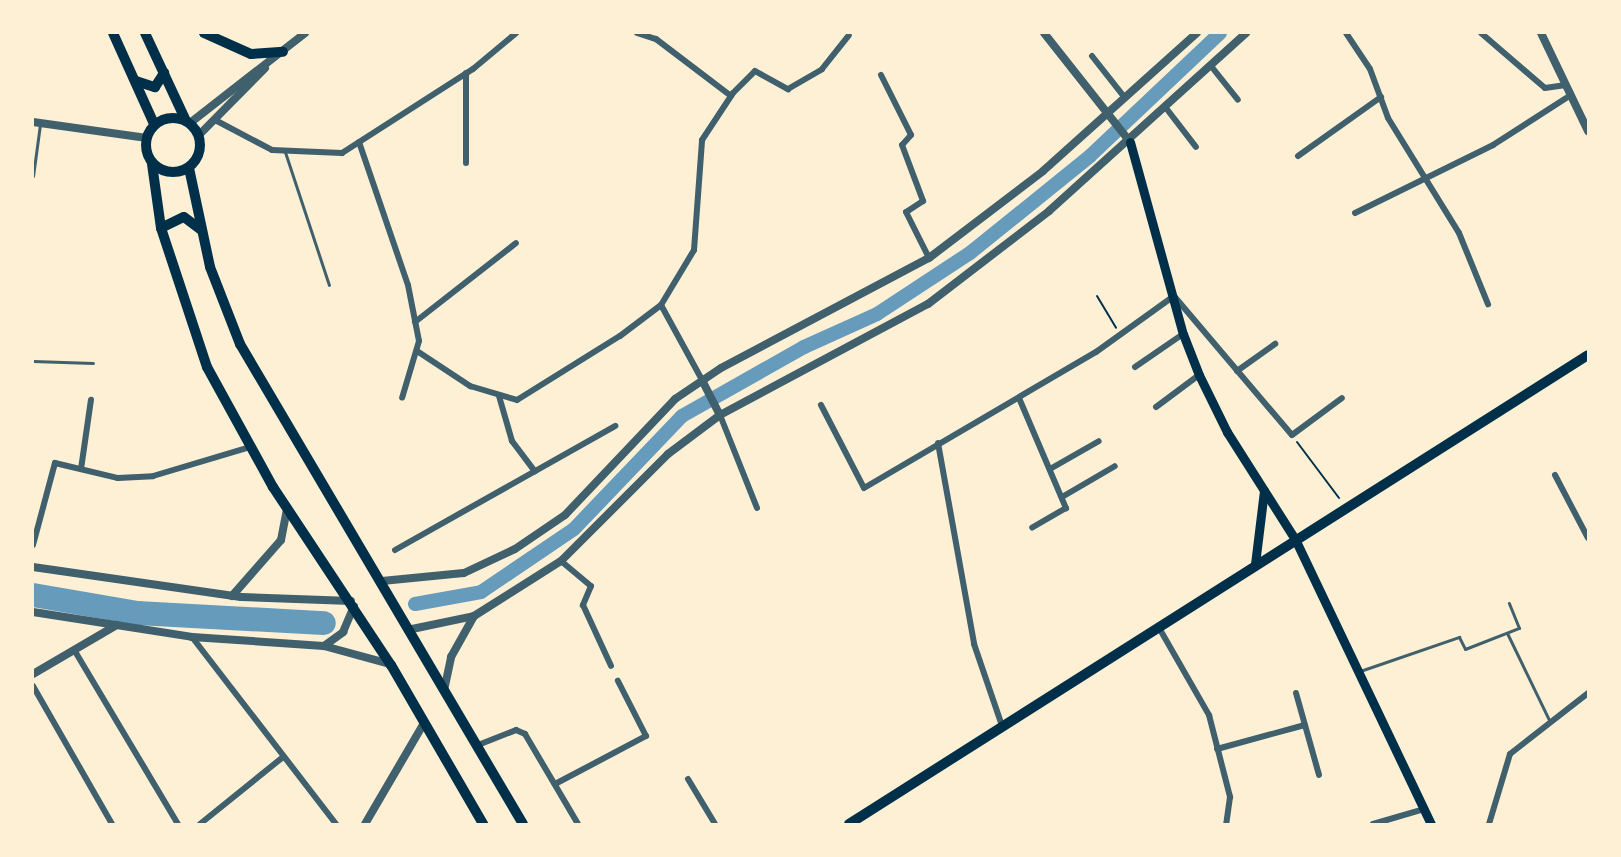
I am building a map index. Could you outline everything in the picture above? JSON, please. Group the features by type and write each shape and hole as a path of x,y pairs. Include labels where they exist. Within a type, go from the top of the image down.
{"main road":[{"path":"113,33 154,124"},
{"path":"145,33 188,122 199,135 199,153 189,168 174,173 152,164"},
{"path":"204,33 251,54 283,52"},
{"path":"136,81 155,87 164,73"},
{"path":"188,122 169,118 154,124 147,138 161,228 207,367 250,447 391,665 483,824"},
{"path":"1130,142 1183,334 1199,375 1264,490 1295,539 1431,824"},
{"path":"189,168 201,229 240,344 412,629 523,824"},
{"path":"161,228 184,217 201,229"},
{"path":"849,824 1157,625 1588,355"},
{"path":"1255,564 1264,490"}],"street":[{"path":"188,122 283,52 305,33"},
{"path":"218,121 285,152 342,153 466,73 516,33"},
{"path":"637,33 656,39 731,96"},
{"path":"1044,33 1130,142"},
{"path":"382,581 464,573 515,549 565,515 645,424 702,380 929,258 1108,115 1197,33"},
{"path":"412,629 474,616 561,561 668,454 720,415 928,304 1130,142 1246,33"},
{"path":"1346,33 1428,179 1488,303"},
{"path":"1481,33 1545,88 1566,85"},
{"path":"1541,33 1588,131"},
{"path":"417,351 470,386 517,400 661,305 694,250 702,140 731,96 755,71 788,89 822,69 849,35"},
{"path":"1092,56 1125,98"},
{"path":"199,135 218,121 273,59"},
{"path":"1211,66 1238,100"},
{"path":"466,73 466,163"},
{"path":"881,75 910,135 902,145 923,201 906,212 929,258"},
{"path":"1355,213 1428,179 1571,95"},
{"path":"1298,156 1381,98"},
{"path":"1166,108 1196,147"},
{"path":"36,122 147,138"},
{"path":"359,141 382,200 415,322 417,351 402,398"},
{"path":"415,322 516,243"},
{"path":"821,405 864,488 1019,398 1120,335 1174,296 1292,435 1342,398"},
{"path":"661,305 720,415 757,508"},
{"path":"1135,367 1183,334"},
{"path":"1238,371 1275,344"},
{"path":"1156,407 1199,375"},
{"path":"499,396 512,441 535,471"},
{"path":"1019,398 1066,508 1032,528"},
{"path":"81,469 91,400"},
{"path":"395,550 615,426"},
{"path":"1050,469 1099,441"},
{"path":"938,443 974,644 1002,726"},
{"path":"33,545 55,462 118,478 153,476 250,447"},
{"path":"1062,497 1116,466"},
{"path":"1555,475 1588,538"},
{"path":"232,596 281,540 287,507"},
{"path":"561,561 591,586 583,604 611,666"},
{"path":"33,567 232,596 352,603 343,632 324,646"},
{"path":"33,612 192,637 324,646 391,665"},
{"path":"445,686 451,657 474,616"},
{"path":"33,674 76,653 117,625"},
{"path":"1157,625 1190,677 1217,749 1230,797 1226,824"},
{"path":"192,637 336,824"},
{"path":"76,653 178,824"},
{"path":"555,784 646,736 618,681"},
{"path":"33,686 112,824"},
{"path":"1296,693 1319,775"},
{"path":"1489,824 1510,754 1588,693"},
{"path":"365,824 424,723"},
{"path":"1217,749 1305,725"},
{"path":"478,746 516,730 525,734 578,824"},
{"path":"200,824 283,757"},
{"path":"688,779 715,824"},
{"path":"1373,824 1424,809"}],"lane":[{"path":"33,176 36,122"},
{"path":"285,152 330,285"},
{"path":"33,361 93,363"},
{"path":"1358,671 1459,638 1465,649 1520,628 1509,603"},
{"path":"1507,633 1550,722"}],"path":[{"path":"1097,296 1120,335"},
{"path":"1292,435 1346,508"}],"waterway":[{"path":"415,604 481,592 574,529 682,416 804,347 877,314 970,253 1090,156 1220,33"},
{"path":"33,595 137,613 324,623"}]}
